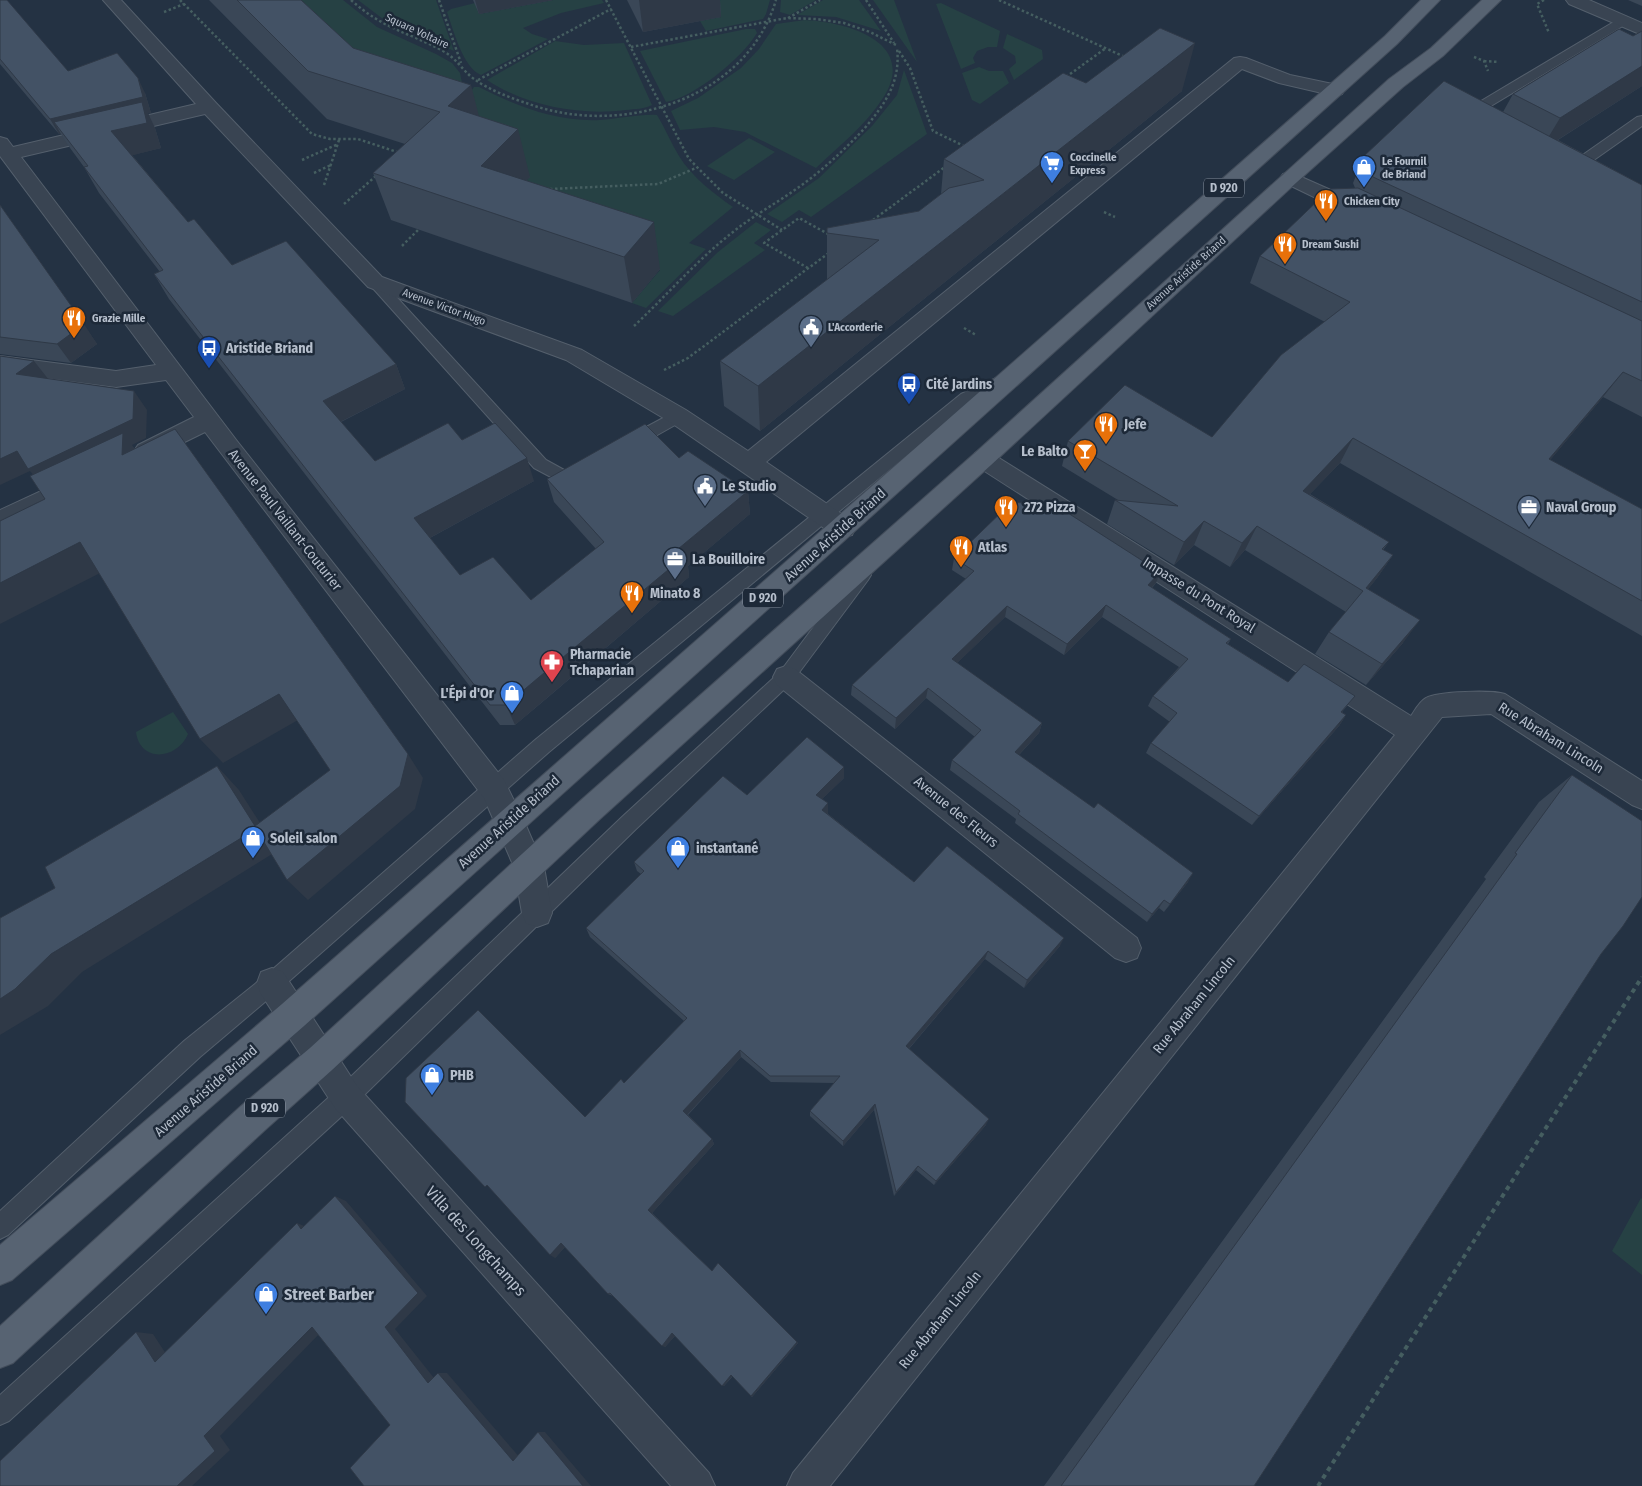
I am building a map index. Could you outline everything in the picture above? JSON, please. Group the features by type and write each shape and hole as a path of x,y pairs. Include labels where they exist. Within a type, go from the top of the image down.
{"main road":[{"name":"Avenue Aristide Briand","path":"0,1268 293,1016 510,821 833,521 1016,374 1391,40 1431,0"},
{"name":"Avenue Aristide Briand","path":"0,1350 253,1118 321,1059 529,867 983,459 1290,178 1396,83 1446,44 1492,0"}],"street":[{"name":"Avenue Victor Hugo","path":"112,0 375,282 574,355 678,416 833,521"},
{"path":"1575,0 1642,30"},
{"path":"749,463 1240,62 1286,79 1335,90"},
{"path":"4,149 209,106"},
{"name":"Avenue Paul Vaillant-Couturier","path":"4,149 209,420 494,789 529,867 537,913"},
{"path":"1290,178 1376,219"},
{"path":"0,364 116,379 172,371"},
{"path":"124,461 209,420"},
{"name":"Impasse du Pont Royal","path":"983,459 1414,732"},
{"path":"0,521 97,474"},
{"name":"Avenue des Fleurs","path":"786,677 1126,948"},
{"name":"Rue Abraham Lincoln","path":"806,1486 1435,706 1495,702 1642,796"},
{"name":"Villa des Longchamps","path":"272,983 346,1097 696,1486"}],"lane":[{"path":"1492,133 1478,123 1475,118 1481,107 1622,21"},
{"path":"1584,182 1563,171 1642,120"},
{"path":"375,282 540,464 566,479 591,465"},
{"path":"617,451 678,416"},
{"name":"Avenue Aristide Briand","path":"0,1227 192,1048 272,983 542,746 833,521"},
{"name":"Avenue Aristide Briand","path":"0,1412 346,1097 629,823 786,677 882,549"}],"path":[{"path":"180,0 306,129 321,137 339,140 358,139 401,153 394,159"},
{"name":"Square Voltaire","path":"351,0 384,26 446,53 461,64 472,78 536,107 562,114 589,116 618,115 661,108 682,102 700,92 729,71 758,42 770,22 776,0"},
{"path":"439,0 461,64"},
{"path":"606,0 689,159 723,193 782,230"},
{"path":"787,18 820,0"},
{"path":"866,0 910,68 933,131 970,149"},
{"path":"999,0 1131,60"},
{"path":"1544,0 1538,4 1560,59"},
{"path":"477,80 611,9"},
{"path":"631,48 787,18 823,18 848,23 870,31 896,47 899,66 894,89 880,111 823,169 757,215 719,245 634,326"},
{"path":"1446,44 1484,61 1498,97"},
{"path":"1066,78 1106,48"},
{"path":"324,187 339,140"},
{"path":"272,172 338,144"},
{"path":"867,225 946,166"},
{"path":"542,190 658,184 696,168"},
{"path":"338,206 348,202 381,172"},
{"path":"1103,211 1115,217"},
{"path":"808,268 764,243 799,218 836,238"},
{"path":"402,246 423,225"},
{"path":"658,372 688,358 836,248"},
{"path":"962,326 976,335"},
{"path":"1318,1486 1642,977"}],"green space":[{"path":"268,0 343,0 377,27 452,63 460,73 462,83 445,106"},
{"path":"358,0 436,0 454,51 383,19"},
{"path":"553,0 602,0 604,3 561,13 523,28 532,34 548,39 481,75 469,65 464,56 447,12 451,9 475,3 479,14"},
{"path":"711,0 770,0 763,19 706,31 700,21 721,17"},
{"path":"781,0 816,0 790,15 780,12"},
{"path":"823,0 859,0 881,31 836,17 797,15"},
{"path":"873,0 894,0 917,62"},
{"path":"941,3 1000,31 997,47 988,47 977,51 973,58 975,63 961,69 936,4"},
{"path":"805,20 840,25 858,31 873,39 885,49 892,62 892,79 876,108 852,135 816,168 745,132 714,127 680,130 671,111 698,98 741,68 759,49 776,24"},
{"path":"746,29 755,29 757,33 741,54 704,85 678,99 666,102 640,51"},
{"path":"1007,34 1042,50 1043,59 1014,80 1009,69 1016,63 1015,56 1003,48"},
{"path":"555,41 584,45 624,43 652,105 640,109 608,112 572,110 554,107 519,96 487,80"},
{"path":"979,67 989,71 1003,71 1009,83 980,104 972,100 962,73"},
{"path":"904,70 927,134 811,217 799,210 782,222 767,214 819,178 872,126 897,95"},
{"path":"474,87 479,87 537,111 568,118 600,120 657,115 684,164 697,178 733,207 689,243 706,249 646,308 632,303 660,270 518,189 529,177 462,104"},
{"path":"749,138 775,152 734,180 707,166"},
{"path":"756,222 771,230 754,243 765,250 673,316 658,311 718,252"},
{"path":"173,712 188,734 183,743 168,753 151,753 144,749 139,742 136,732"},
{"path":"1642,1199 1642,1275 1612,1251"}],"building":[{"path":"0,0 7,0 68,71 117,53 138,78 143,97 50,119 0,59"},
{"path":"237,0 301,0 353,48 471,85 448,106 518,129 481,166 654,222 624,257 373,173 440,112 308,71"},
{"path":"1160,28 1195,43 758,386 720,361 879,240 827,233 827,228 919,211 949,188 984,180 944,159 1063,73 1086,83"},
{"path":"1619,29 1633,36 1642,31 1642,66 1560,118 1513,94"},
{"path":"1444,81 1642,185 1642,302 1373,177 1364,156"},
{"path":"142,102 147,123 111,131 188,222 194,219 232,265 286,241 396,364 323,401 375,461 448,423 462,440 495,423 527,458 414,518 460,575 493,557 531,600 604,542 547,479 645,424 679,458 688,451 748,491 678,549 686,555 506,705 490,705 154,274 163,270 84,167 88,166 54,122"},
{"path":"1358,188 1642,321 1642,381 1623,372 1549,459 1642,509 1642,601 1353,438 1303,491 1389,542 1382,549 1393,555 1366,588 1420,620 1382,664 1329,632 1363,591 1257,526 1242,543 1204,521 1184,542 1115,500 1178,506 1068,441 1125,385 1212,437 1281,355 1350,302 1260,256 1330,189"},
{"path":"0,205 84,324 57,344 0,337"},
{"path":"0,356 34,361 16,374 134,391 133,419 28,469 17,451 0,459"},
{"path":"175,429 408,754 400,786 287,880 256,829 51,954 15,989 0,999 0,918 55,888 45,867 217,766 255,826 330,770 279,694 200,739 80,542 0,583 0,521 45,499 30,476 123,433 122,455"},
{"path":"1012,502 1057,506 1160,572 1148,585 1231,639 1226,643 1288,682 1304,664 1355,696 1341,712 1346,715 1259,816 1151,743 1177,713 1153,696 1188,659 1106,605 1067,644 1007,606 952,659 1042,723 1015,752 1094,808 1098,803 1193,873 1170,904 1164,900 1152,914 1018,814 1020,811 952,760 981,730 928,688 896,718 852,685 974,571 954,558"},
{"path":"807,737 844,767 816,795 828,803 822,810 914,882 947,846 1064,938 1027,980 988,951 906,1046 989,1119 936,1181 918,1166 896,1192 875,1104 843,1141 810,1111 840,1076 770,1076 740,1050 683,1111 712,1139 648,1210 712,1271 718,1263 797,1342 751,1396 731,1375 722,1386 672,1333 662,1346 610,1293 608,1294 561,1243 550,1255 487,1185 485,1187 405,1102 406,1078 478,1010 585,1117 621,1079 624,1083 687,1018 586,928 644,871 634,862 723,776 747,795"},
{"path":"1572,775 1642,821 1642,897 1623,926 1601,954 1254,1486 1061,1486 1517,854 1515,853"},
{"path":"335,1196 418,1293 385,1327 428,1383 438,1373 513,1461 538,1432 583,1486 364,1486 350,1468 390,1425 312,1327 204,1436 215,1451 177,1486 0,1486 0,1461 136,1332 155,1362 297,1223 301,1229"}],"place":[{"name":"Coccinelle Express","path":"1052,184"},
{"name":"Le Fournil de Briand","path":"1364,188"},
{"name":"Chicken City","path":"1326,222"},
{"name":"Dream Sushi","path":"1285,265"},
{"name":"Grazie Mille","path":"74,339"},
{"name":"L'Accorderie","path":"811,348"},
{"name":"Aristide Briand","path":"209,369"},
{"name":"Cité Jardins","path":"909,405"},
{"name":"Jefe","path":"1106,445"},
{"name":"Le Balto","path":"1085,472"},
{"name":"Le Studio","path":"705,507"},
{"name":"272 Pizza","path":"1006,528"},
{"name":"Naval Group","path":"1529,528"},
{"name":"Atlas","path":"961,568"},
{"name":"La Bouilloire","path":"675,580"},
{"name":"Minato 8","path":"632,614"},
{"name":"Pharmacie Tchaparian","path":"552,683"},
{"name":"L'Épi d'Or","path":"512,714"},
{"name":"Soleil salon","path":"253,859"},
{"name":"instantané","path":"678,869"},
{"name":"PHB","path":"432,1096"},
{"name":"Street Barber","path":"266,1315"}]}
